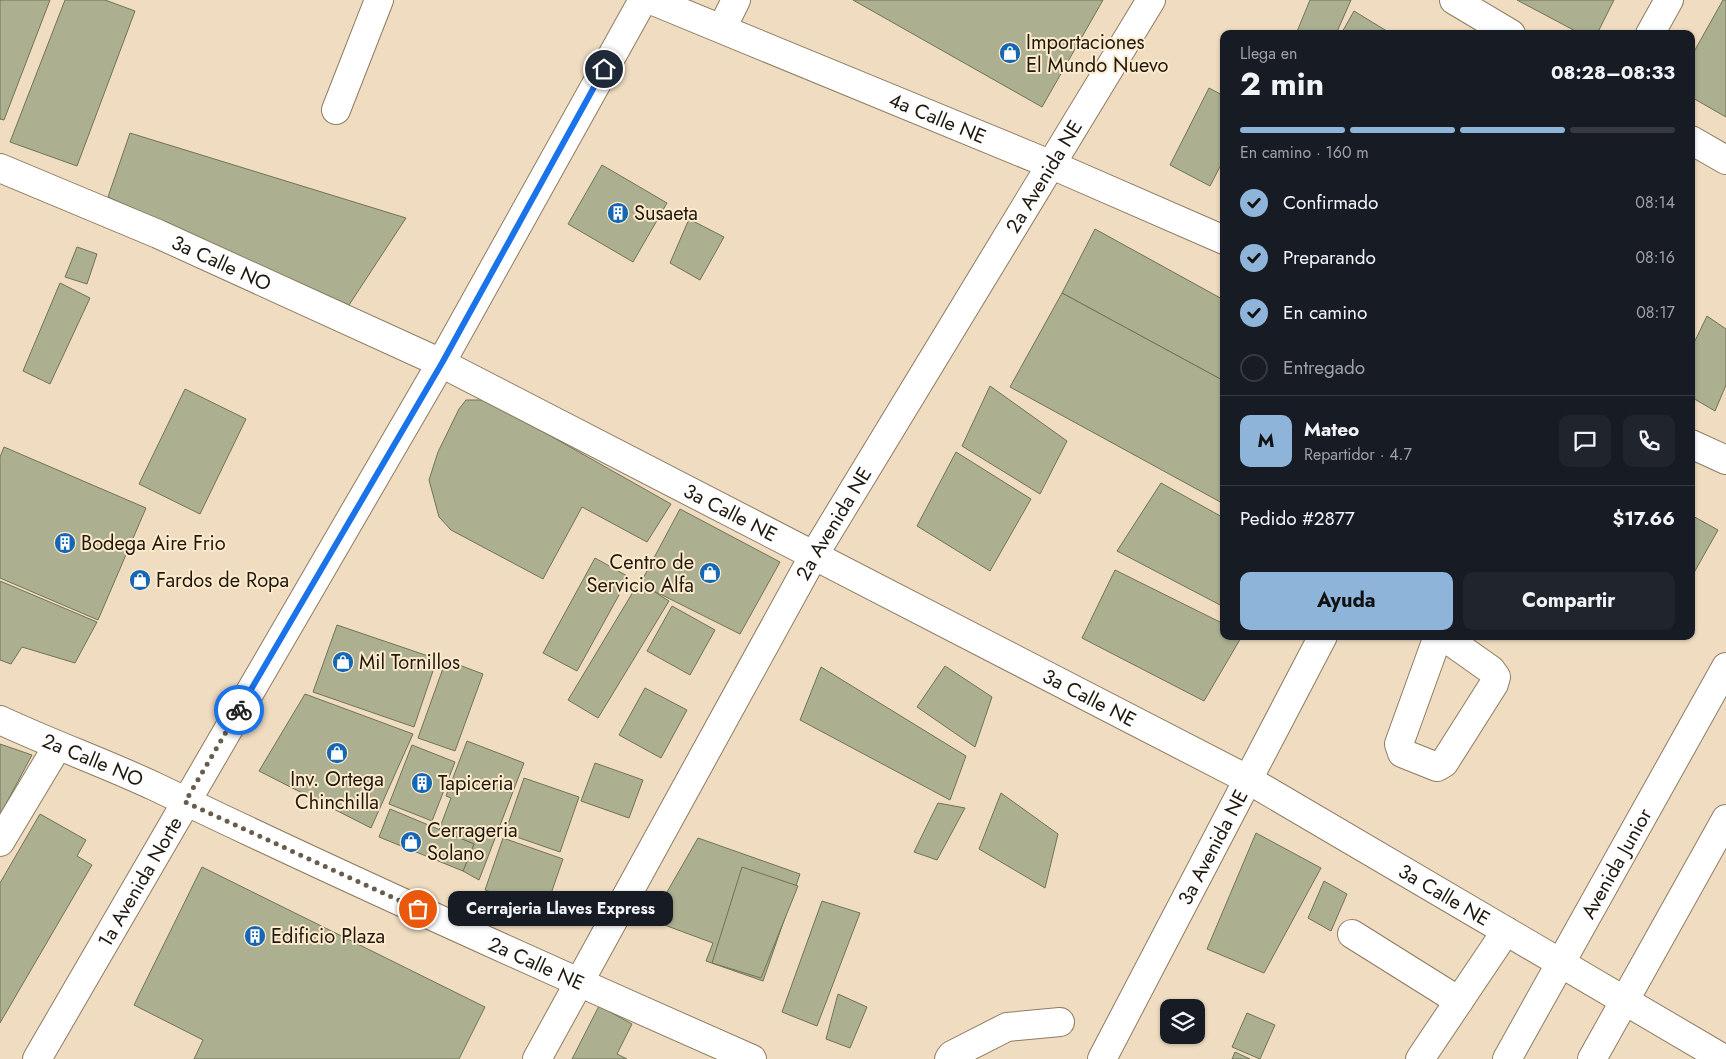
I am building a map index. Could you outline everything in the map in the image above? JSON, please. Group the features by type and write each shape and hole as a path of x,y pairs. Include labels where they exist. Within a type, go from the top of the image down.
{"street":[{"path":"336,110 379,0"},
{"name":"1a Avenida Norte","path":"37,1059 442,363 642,0"},
{"name":"4a Calle NE","path":"650,0 1052,165 1220,238"},
{"path":"722,28 736,0"},
{"name":"2a Avenida NE","path":"537,1059 580,984 814,555 1151,0"},
{"path":"1454,0 1504,30"},
{"path":"1652,30 1669,0"},
{"path":"1695,142 1726,160"},
{"name":"3a Calle NO","path":"0,168 158,234 442,363"},
{"name":"3a Calle NE","path":"442,363 1247,779 1624,1000 1688,1050 1724,1059"},
{"path":"1695,446 1726,460"},
{"name":"3a Avenida NE","path":"1102,1059 1321,640"},
{"path":"1437,640 1399,744 1402,753 1437,767 1444,763 1494,684 1496,677 1490,670 1449,640"},
{"name":"Avenida Junior","path":"1507,1059 1726,667"},
{"name":"2a Calle NO","path":"0,720 57,747 154,786 185,802"},
{"path":"0,842 57,747"},
{"name":"2a Calle NE","path":"185,802 580,984 752,1059"},
{"path":"1592,1059 1724,827"},
{"path":"1420,1059 1506,931"},
{"path":"1352,934 1459,1002"},
{"path":"950,1059 959,1051 1007,1027 1060,1022"}],"building":[{"path":"0,0 50,0 4,120 0,119"},
{"path":"65,0 105,0 135,11 77,166 10,142"},
{"name":"Importaciones El Mundo Nuevo","path":"853,0 1103,0 1042,107"},
{"path":"1310,0 1351,0 1338,30 1298,30"},
{"path":"1517,0 1614,0 1599,30 1573,30"},
{"path":"1723,0 1726,0 1726,117 1695,99 1695,50"},
{"path":"1354,11 1385,30 1343,30"},
{"path":"1209,88 1220,94 1220,167 1210,186 1170,165"},
{"path":"130,133 406,218 349,305 108,197"},
{"name":"Susaeta","path":"602,165 667,203 633,262 568,224"},
{"path":"689,219 724,237 700,280 670,263"},
{"path":"1095,229 1220,298 1220,379 1062,293"},
{"path":"77,247 97,254 87,284 65,277"},
{"path":"60,283 90,298 50,384 23,371"},
{"path":"1062,293 1220,379 1220,502 1010,387"},
{"path":"1707,316 1726,329 1726,385 1715,411 1695,399 1695,341"},
{"path":"990,386 1067,441 1040,494 962,446"},
{"path":"185,389 246,419 200,514 139,484"},
{"path":"466,400 483,400 501,408 671,504 647,542 582,507 543,579 451,530 439,517 429,480 438,452 459,409"},
{"name":"Bodega Aire Frio","path":"4,447 146,508 98,620 0,578 0,457"},
{"path":"956,452 1031,499 990,571 917,526"},
{"path":"1161,483 1220,516 1220,605 1117,551"},
{"name":"Centro de Servicio Alfa","path":"680,509 780,562 740,634 640,584"},
{"path":"1695,517 1718,530 1695,571"},
{"path":"595,558 629,577 577,671 543,653"},
{"path":"1115,570 1220,622 1220,640 1240,640 1204,701 1082,638"},
{"path":"0,581 97,622 75,663 22,647 11,664 0,660"},
{"path":"639,582 669,601 598,718 568,700"},
{"path":"672,606 715,630 690,675 647,651"},
{"path":"337,625 437,659 414,727 313,692"},
{"path":"446,660 483,674 455,751 418,738"},
{"path":"945,666 992,697 975,747 917,707"},
{"path":"821,667 966,756 950,800 800,720"},
{"path":"645,688 687,710 661,758 619,735"},
{"name":"Inv. Ortega Chinchilla","path":"305,694 413,734 371,828 259,771"},
{"path":"467,741 524,763 479,880 463,871 474,844 439,830 451,798 446,796"},
{"path":"0,744 32,755 0,815"},
{"name":"Tapiceria","path":"412,745 455,762 432,821 389,804"},
{"path":"595,763 643,780 629,818 581,801"},
{"path":"524,778 579,797 560,852 505,833"},
{"path":"1001,793 1058,834 1045,888 979,849"},
{"path":"938,803 965,808 937,860 914,852"},
{"path":"390,809 474,844 463,871 379,837"},
{"path":"40,814 86,840 77,856 92,865 0,1023 0,883"},
{"path":"1256,833 1321,868 1264,973 1207,949"},
{"path":"503,838 563,859 545,911 485,890"},
{"path":"698,838 800,874 763,981 706,961 713,943 651,920"},
{"name":"Edificio Plaza","path":"202,867 485,1007 459,1059 194,1059 203,1040 134,1005"},
{"path":"742,867 798,886 761,978 712,963"},
{"path":"1324,881 1347,894 1331,931 1308,918"},
{"path":"822,901 860,913 817,1026 782,1012"},
{"path":"838,994 867,1007 850,1048 826,1039"},
{"path":"599,1006 632,1024 617,1054 627,1059 572,1059"},
{"path":"1247,1013 1275,1025 1260,1059 1232,1047"},
{"path":"1235,1052 1250,1059 1232,1059"}],"way so far":[{"path":"239,710 185,802 418,909"}],"place":[{"name":"Importaciones El Mundo Nuevo","path":"1010,53"},
{"name":"Susaeta","path":"618,213"},
{"name":"Bodega Aire Frio","path":"65,543"},
{"name":"Centro de Servicio Alfa","path":"710,573"},
{"name":"Fardos de Ropa","path":"140,580"},
{"name":"Mil Tornillos","path":"343,662"},
{"name":"Inv. Ortega Chinchilla","path":"337,753"},
{"name":"Tapiceria","path":"422,783"},
{"name":"Cerrageria Solano","path":"411,842"},
{"name":"Cerrajeria Llaves Express","path":"418,909"},
{"name":"Edificio Plaza","path":"255,936"}],"route":[{"path":"239,710 442,363 604,69"}]}
